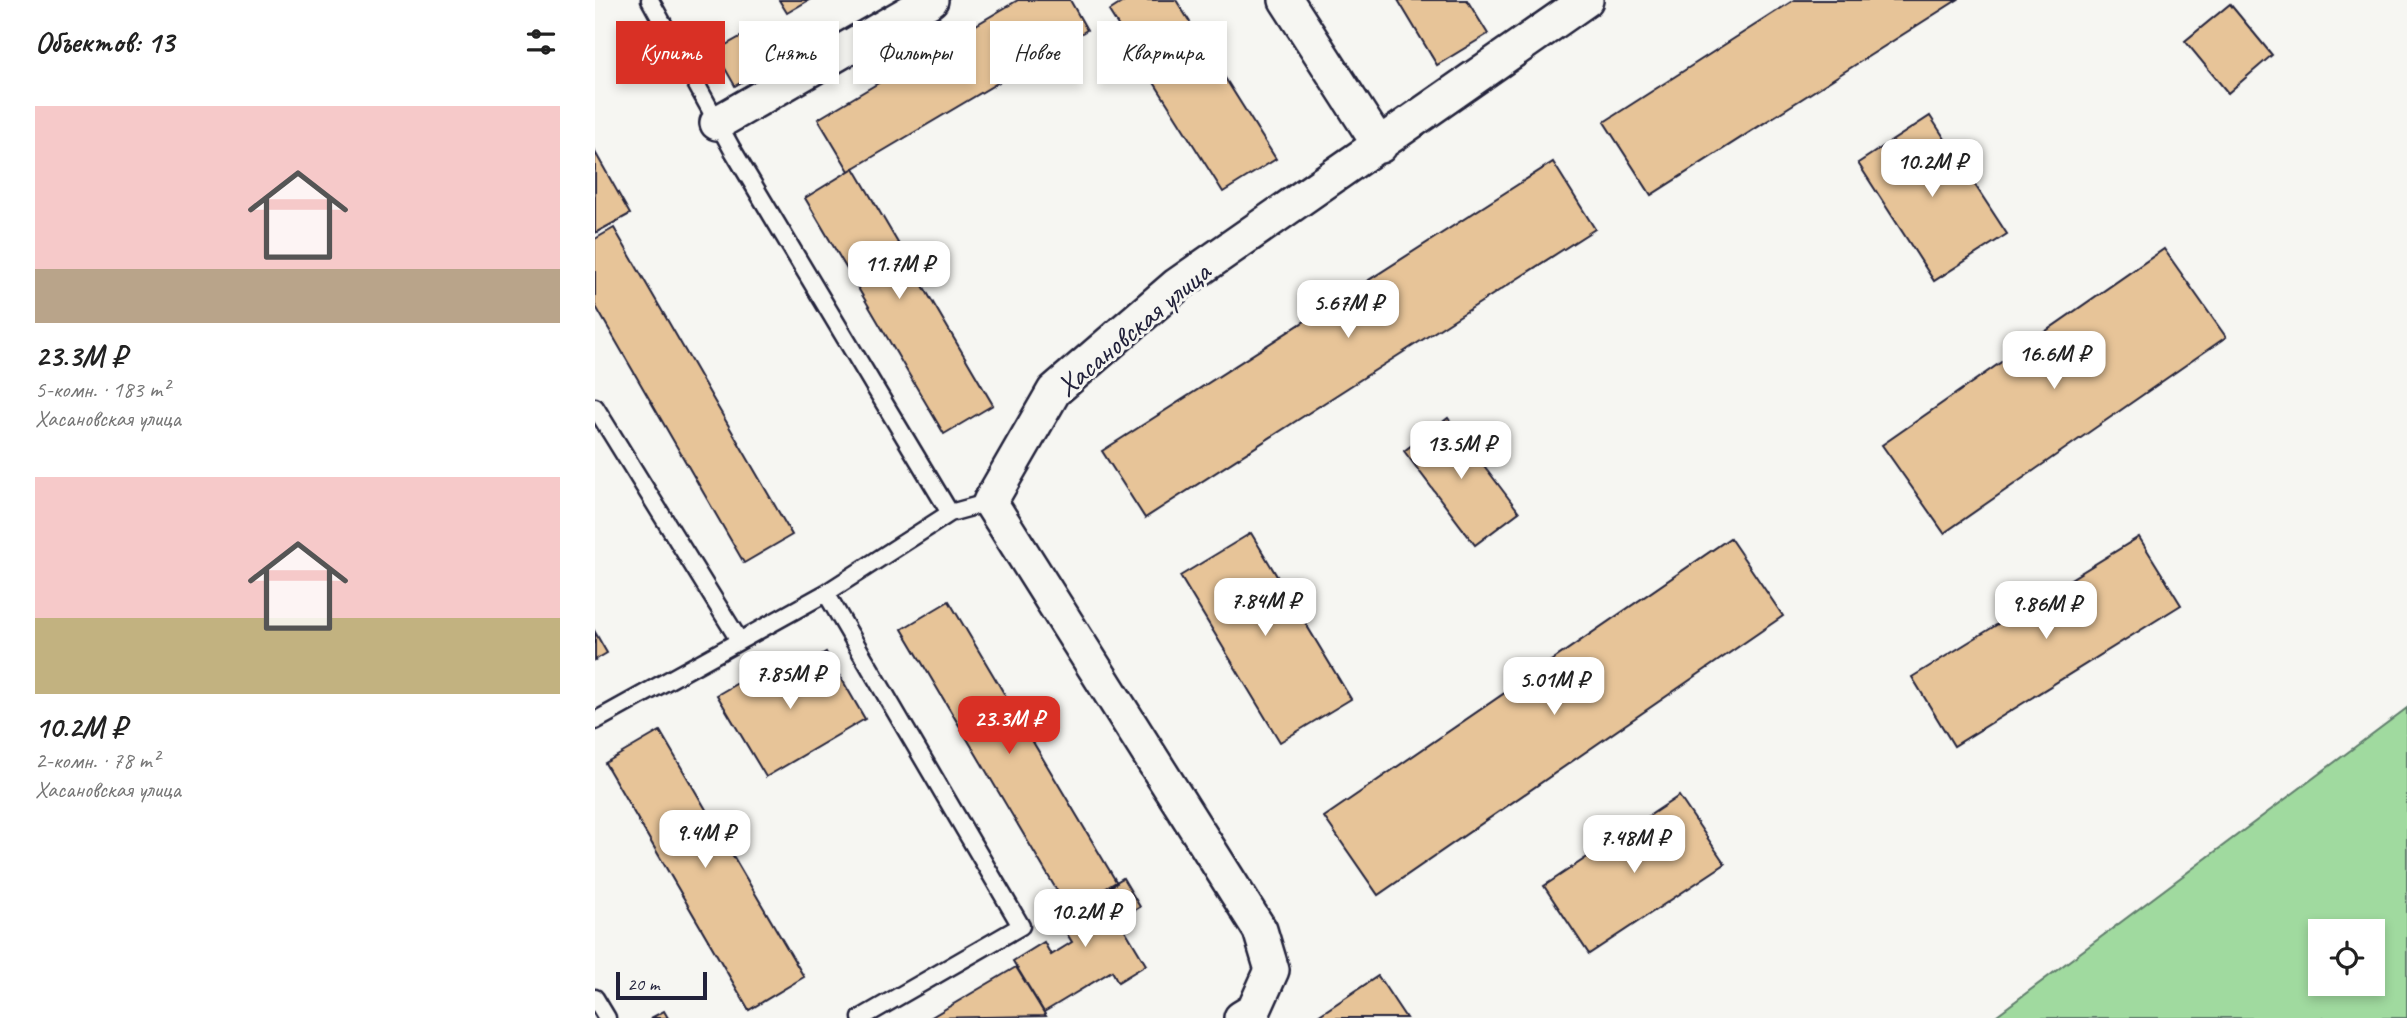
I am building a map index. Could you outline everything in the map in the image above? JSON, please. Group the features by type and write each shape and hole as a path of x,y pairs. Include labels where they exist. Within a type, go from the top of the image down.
{"street":[{"path":"717,123 931,0"},
{"path":"1286,0 1380,146"},
{"name":"Хасановская улица","path":"990,502 1054,391 1177,285 1586,0"},
{"path":"990,502 1260,930 1272,970 1254,1010 1241,1018"}],"lane":[{"path":"650,0 717,123 950,513"},
{"path":"595,407 739,640"},
{"path":"595,721 826,593 950,513 990,502"},
{"path":"826,593 1021,926 861,1018"},
{"path":"595,998 607,1018"}],"green space":[{"path":"2407,708 2407,1018 1993,1018"}],"building":[{"path":"779,0 809,0 787,13"},
{"path":"1018,0 1070,0 1082,21 990,21 990,84 996,84 849,171 818,119 877,84 976,84 976,25"},
{"path":"1126,0 1176,0 1189,21 1115,21 1109,11"},
{"path":"1398,0 1467,0 1488,34 1437,65"},
{"path":"1794,0 1957,0 1651,195 1604,122"},
{"path":"2230,4 2272,55 2228,93 2185,41"},
{"path":"739,38 739,84 735,86 725,68 725,45"},
{"path":"1227,81 1276,159 1223,192 1155,84 1227,84"},
{"path":"1930,116 2007,234 1934,281 1858,163"},
{"path":"595,152 630,214 595,233"},
{"path":"1553,162 1595,229 1145,518 1102,451"},
{"path":"854,168 993,405 944,434 805,198"},
{"path":"614,228 792,535 744,563 595,305 595,239"},
{"path":"2164,249 2226,337 1944,533 1882,445"},
{"path":"1448,418 1519,512 1475,545 1404,451"},
{"path":"1251,533 1351,699 1280,742 1180,576"},
{"path":"2139,537 2181,605 1954,746 1912,677"},
{"path":"1730,538 1783,616 1378,895 1324,817"},
{"path":"949,601 1117,883 1069,911 902,629"},
{"path":"595,632 607,653 595,660"},
{"path":"826,652 865,719 766,777 717,695 781,658 790,674"},
{"path":"660,731 804,977 749,1010 605,763"},
{"path":"1679,796 1725,864 1589,954 1544,886"},
{"path":"1123,878 1140,907 1119,920 1146,965 1118,982 1112,971 1044,1012 1013,961 1044,942 1051,955 1072,942 1057,918"},
{"path":"1016,967 1046,1016 930,1018"},
{"path":"1378,976 1406,1018 1315,1018"},
{"path":"664,1011 668,1018 651,1018"}]}
